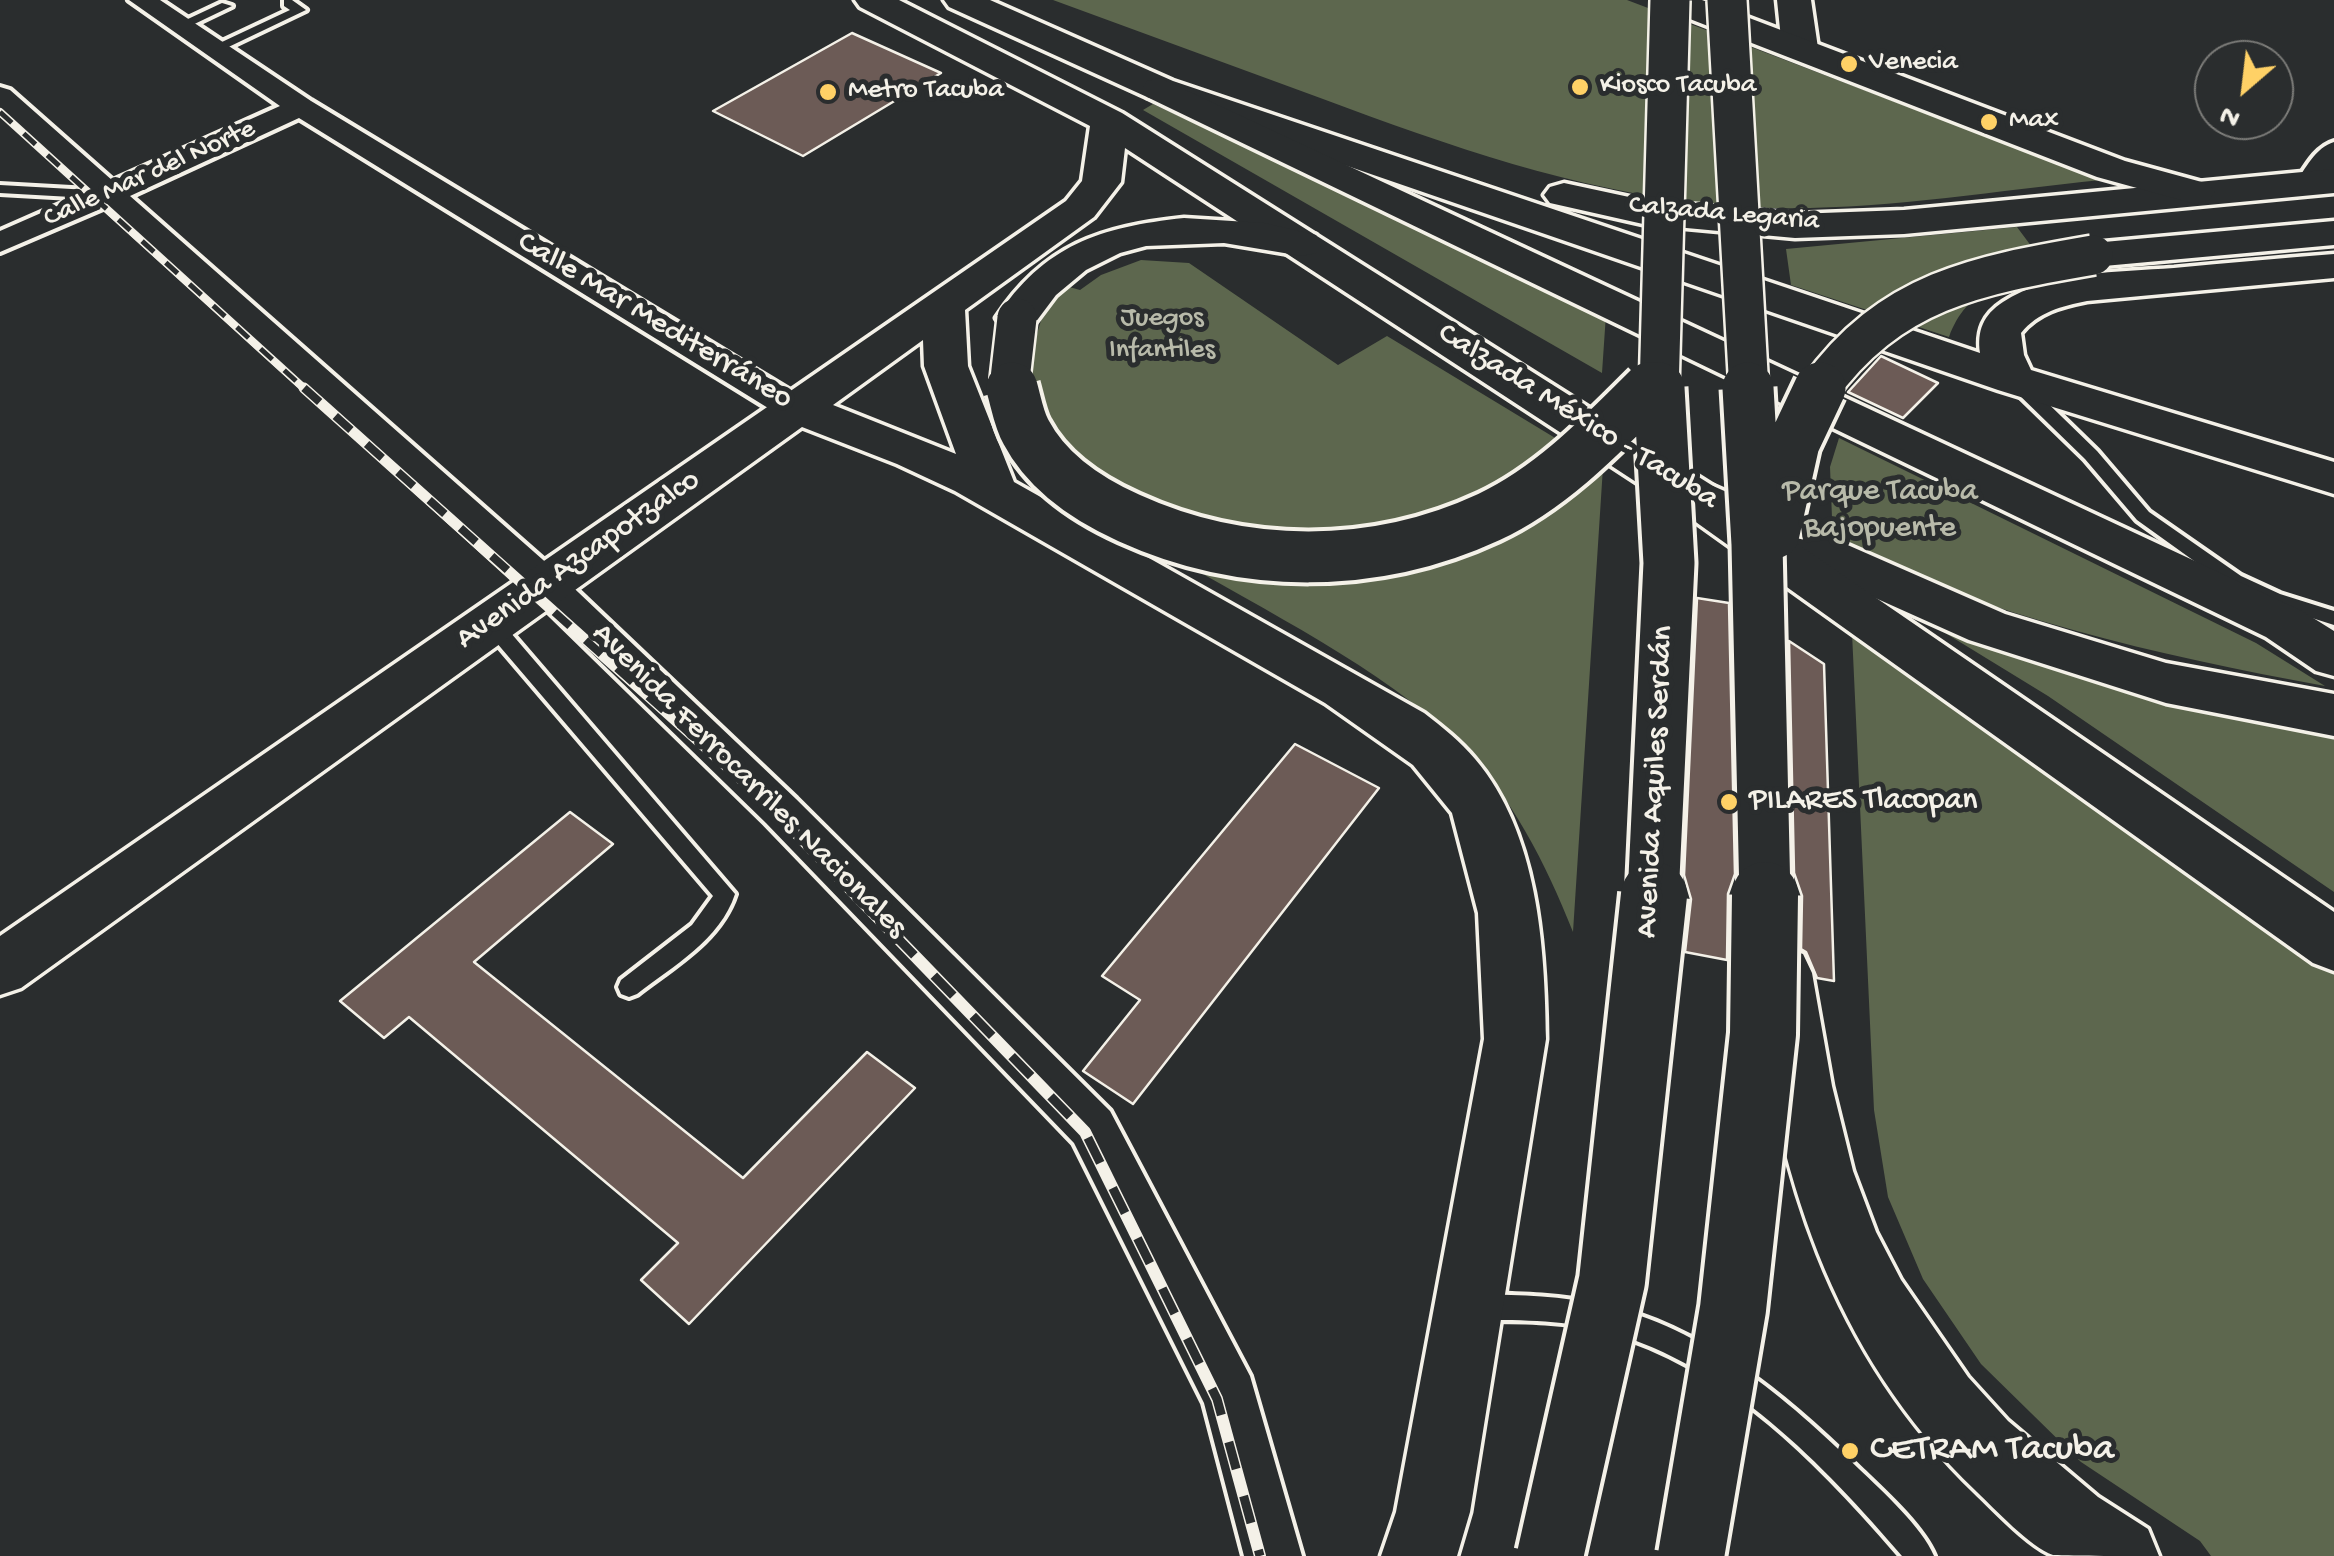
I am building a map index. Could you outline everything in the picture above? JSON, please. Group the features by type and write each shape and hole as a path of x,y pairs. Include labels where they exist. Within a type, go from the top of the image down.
{"main road":[{"name":"Calzada México - Tacuba","path":"872,0 1109,121 1696,498 1988,627 2166,683 2334,715"},
{"path":"961,0 1160,89 2090,531 2284,624 2334,657"},
{"path":"1670,0 2111,169 2195,192"},
{"name":"Avenida Aquiles Serdán","path":"1550,1556 1612,1281 1658,855 1669,563 1658,380 1670,0"},
{"path":"1692,1556 1733,1309 1749,1168 1762,1034 1766,866 1758,600 1726,0"},
{"path":"1794,0 1800,48"},
{"name":"Calzada Legaria","path":"1018,26 1140,46 1409,151 1544,190 1643,212 1795,226 1904,222 2322,182"},
{"path":"1160,89 2014,380 2334,478"},
{"name":"Avenida Azcapotzalco","path":"0,970 1080,209 1092,196 1106,166 1109,121"},
{"path":"2020,210 2087,288"},
{"path":"1302,244 1214,230 1118,240 1080,255 1049,276 1017,318 1010,349 1013,404 1027,437 1060,474 1095,501 1138,525 1199,545 1265,556 1332,558 1400,548 1496,515 1554,477 1658,380"},
{"path":"1758,600 1794,444 1816,394 1848,350 1889,317 1932,292 2007,269 2093,254 2334,233"},
{"path":"2014,380 2002,355 1999,332 2014,313 2042,298 2087,288 2334,266"},
{"path":"942,303 946,366 994,492"},
{"name":"Calle Mar Mediterráneo","path":"793,408 852,425 898,444 994,492 1370,704 1444,760 1476,803 1501,876 1516,961 1515,1038 1468,1308"},
{"path":"1696,498 2334,945"},
{"path":"1766,866 1786,1005 1815,1148 1828,1195 1866,1282 1900,1343 1973,1438 2025,1489 2121,1556"},
{"path":"1419,1556 1433,1512 1468,1308"}],"street":[{"name":"Calle Mar Mediterráneo","path":"159,8 300,107 793,408"},
{"name":"Avenida Ferrocarriles Nacionales","path":"0,96 545,584 781,811 1092,1126 1230,1396 1273,1556"},
{"name":"Calle Mar del Norte","path":"0,243 300,107"},
{"path":"2322,182 2334,152"}],"lane":[{"path":"213,49 300,10 288,3"},
{"path":"159,8 226,6"},
{"path":"0,189 107,195"},
{"path":"2014,380 2090,455 2143,516 2244,586 2334,618"},
{"path":"492,623 724,894 722,907 711,920 629,987"},
{"path":"1468,1308 1534,1307 1610,1320 1677,1345 1784,1418 1859,1483 1920,1556"}],"green space":[{"path":"1053,0 1627,0 2101,180 1905,202 1807,208 1758,208 1659,197 1561,177 1465,149"},
{"path":"1153,104 1606,314 1602,373 1143,110"},
{"path":"2017,227 2049,270 2002,284 1977,297 1966,307 1949,337 1791,285 1786,249"},
{"name":"Juegos Infantiles","path":"1141,260 1189,263 1338,365 1387,336 1603,467 1573,932 1526,832 1495,785 1459,743 1359,665 1170,555 1181,508 1140,501 1056,443 1030,379 1031,354 1045,307 1062,285 1080,290 1101,275"},
{"name":"Parque Tacuba Bajopuente","path":"1839,438 2256,643 2325,686 2198,661 2074,630 1952,592 1833,543 1830,467"},
{"path":"1924,620 2080,673 2334,732 2334,892 2048,696"},
{"path":"1852,633 2334,968 2334,1556 2211,1556 2200,1541 2081,1462 1981,1364 1923,1279 1888,1197 1874,1110"}],"building":[{"name":"Metro Tacuba","path":"852,33 941,73 803,156 713,111"},
{"path":"1881,356 1938,383 1903,418 1848,392"},
{"path":"1697,598 1729,603 1735,874 1728,894 1727,960 1685,952 1691,899 1684,875"},
{"path":"1789,641 1824,664 1834,981 1817,978 1801,949 1802,896 1794,873"},
{"path":"1295,744 1379,788 1133,1104 1083,1071 1140,1000 1102,976"},
{"path":"570,812 613,844 474,962 743,1178 867,1052 915,1088 689,1324 641,1280 678,1243 409,1017 384,1038 340,1001"}],"railway":[{"path":"0,112 307,391"},
{"path":"304,388 762,798 858,898"},
{"path":"856,895 1085,1132 1217,1399 1260,1556"}],"place":[{"name":"Venecia","path":"1849,64"},
{"name":"Kiosco Tacuba","path":"1580,87"},
{"name":"Metro Tacuba","path":"828,92"},
{"name":"Max","path":"1989,122"},
{"name":"PILARES Tlacopan","path":"1729,802"},
{"name":"CETRAM Tacuba","path":"1850,1451"}]}
